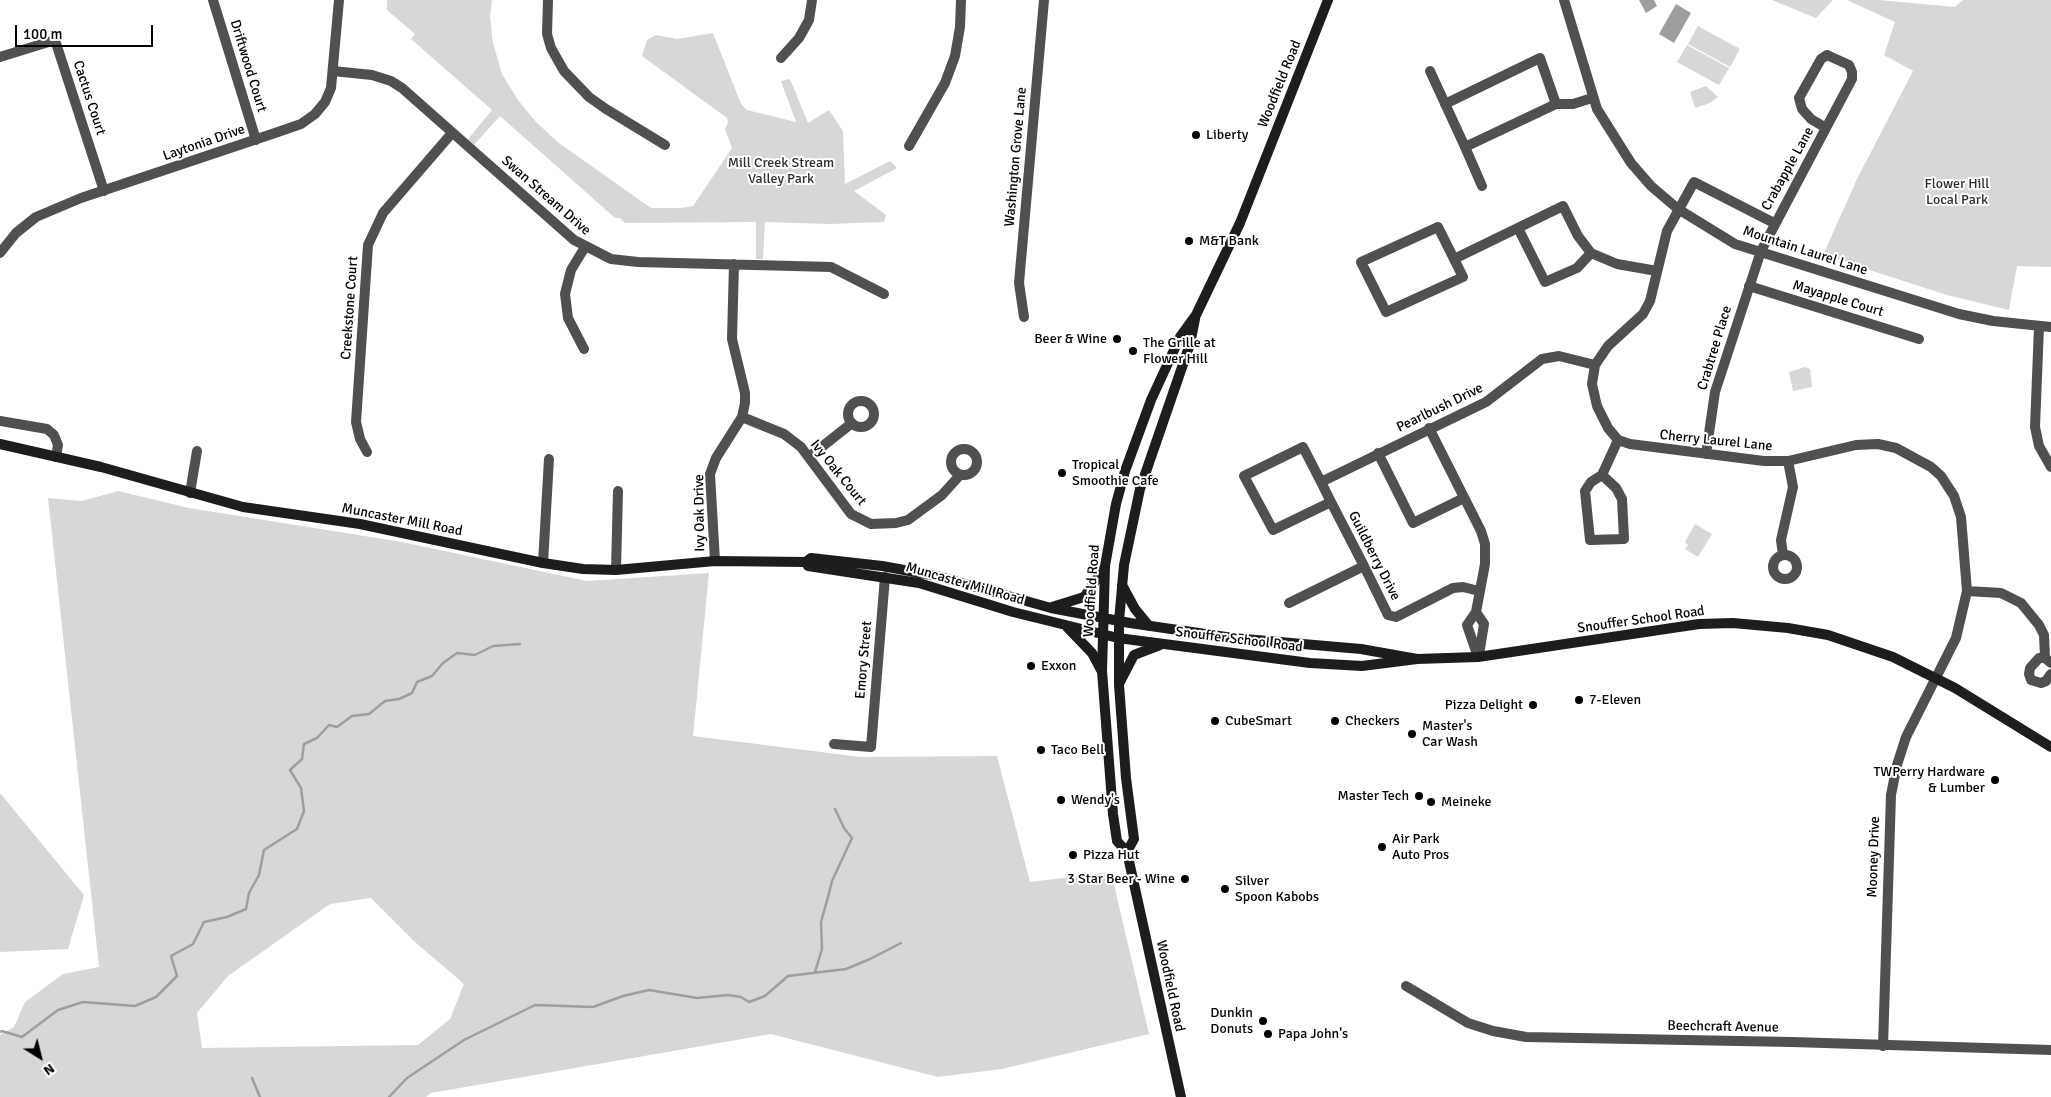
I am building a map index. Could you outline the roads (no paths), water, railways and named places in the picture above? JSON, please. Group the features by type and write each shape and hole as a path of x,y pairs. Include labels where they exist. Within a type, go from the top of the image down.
{"main road":[{"name":"Woodfield Road","path":"1180,1097 1127,852 1117,841 1113,814 1102,671 1105,566 1116,504 1136,439 1180,337 1196,315 1240,223 1328,0"},
{"name":"Woodfield Road","path":"1127,852 1134,839 1126,778 1119,685 1118,638 1122,584 1129,535 1140,489 1190,344 1196,315"},
{"name":"Muncaster Mill Road","path":"0,444 56,457 243,508 360,524 542,563 616,570 715,561 806,562 811,558 901,569 937,576 1050,608 1119,620"},
{"name":"Muncaster Mill Road","path":"806,562 808,566 885,576 941,589 1067,627 1118,638"},
{"path":"1050,608 1084,597 1105,566"},
{"path":"1122,584 1135,609 1149,626"},
{"name":"Snouffer School Road","path":"1119,620 1233,638 1361,649 1417,659"},
{"name":"Snouffer School Road","path":"1118,638 1310,663 1362,666 1417,659 1478,657 1676,626 1733,623 1788,628 1828,635 1893,657 1937,678 2051,747"},
{"path":"1067,627 1092,653 1102,671"},
{"path":"1119,685 1134,655 1161,644"}],"street":[{"name":"Driftwood Court","path":"213,0 256,140"},
{"name":"Laytonia Drive","path":"0,253 16,233 36,217 104,191 301,124 315,114 325,102 331,88 338,0"},
{"path":"548,0 547,34 551,48 564,71 589,96 606,109 665,145"},
{"path":"781,58 799,38 809,20 812,0"},
{"path":"909,146 945,83 955,56 960,27 961,0"},
{"name":"Washington Grove Lane","path":"1024,317 1019,283 1044,0"},
{"name":"Mountain Laurel Lane","path":"1564,0 1592,98 1613,138 1652,186 1678,210 1735,244 1959,314 1993,321 2051,327"},
{"name":"Cactus Court","path":"0,57 55,40 104,191"},
{"name":"Crabapple Lane","path":"1760,251 1774,223 1826,128 1852,79 1849,65 1827,55 1821,59 1800,98 1802,110 1811,119 1826,128"},
{"path":"1445,104 1540,58 1556,104"},
{"name":"Swan Stream Drive","path":"333,71 372,75 391,81 585,247 611,259 638,262 831,268 884,294"},
{"path":"1430,71 1482,186"},
{"path":"1465,147 1556,104 1573,104 1592,98"},
{"name":"Creekstone Court","path":"367,452 360,439 356,422 368,244 383,213 452,133"},
{"path":"1602,475 1616,488 1622,499 1624,539 1590,540 1585,491 1591,482 1602,475 1618,440 1608,428 1597,406 1592,384 1596,365 1608,346 1644,314 1650,301 1666,231 1694,182 1774,223"},
{"path":"1454,259 1563,206 1578,236 1590,253 1617,264 1657,271"},
{"path":"1438,227 1454,259 1462,277 1386,312 1361,262 1438,227"},
{"path":"1518,228 1545,282 1577,268 1590,253"},
{"path":"584,349 568,318 565,294 571,270 585,247"},
{"name":"Crabtree Place","path":"1706,454 1715,392 1760,251"},
{"name":"Ivy Oak Drive","path":"715,561 710,474 716,458 742,417 745,392 732,339 734,264"},
{"name":"Mayapple Court","path":"1749,286 1919,339"},
{"path":"2040,327 2035,427 2039,446 2051,467"},
{"name":"Pearlbush Drive","path":"1321,482 1486,402 1542,359 1559,356 1596,365"},
{"name":"Ivy Oak Court","path":"742,417 784,434 809,457 851,514 871,524 896,523 908,520 942,496 960,475"},
{"path":"0,421 47,429 54,435 58,444 56,457"},
{"path":"809,457 852,423"},
{"path":"1429,428 1481,531 1485,544 1485,564 1476,612 1484,624 1478,657"},
{"name":"Cherry Laurel Lane","path":"1618,440 1630,444 1764,462 1788,461 1856,445 1878,444 1896,448 1931,467 1941,476 1954,496 1961,518 1967,590 1956,638 1937,678"},
{"name":"Guildberry Drive","path":"1331,502 1273,530 1244,476 1303,447 1364,566 1388,615 1392,617 1452,588 1463,587 1479,591"},
{"path":"190,493 197,451"},
{"path":"1378,453 1413,523 1464,498"},
{"path":"542,563 549,459"},
{"path":"1783,555 1781,540 1793,487 1788,461"},
{"path":"616,570 618,491"},
{"path":"1289,603 1364,566"},
{"name":"Emory Street","path":"834,744 871,746 885,576"},
{"path":"1967,590 2002,593 2020,603 2039,625 2045,641 2048,660 2039,658 2034,661 2030,668 2031,680 2040,683 2046,681 2051,674"},
{"name":"Mooney Drive","path":"1883,1046 1891,795 1897,765 1906,737 1937,678"},
{"name":"Beechcraft Avenue","path":"1406,986 1468,1023 1494,1031 1526,1037 2051,1050"}],"waterway":[{"path":"0,1032 22,1037 58,1010 83,1002 135,1006 156,997 177,976 171,956 193,944 204,922 227,917 246,909 249,893 259,875 264,850 297,829 304,811 301,788 290,770 302,759 304,744 317,738 329,725 337,727 352,716 369,714 385,701 399,699 412,693 417,682 432,676 443,663 457,653 475,655 493,646 520,644"},
{"path":"815,972 822,949 821,922 832,881 852,838 844,828 835,809"},
{"path":"389,1097 407,1078 464,1040 535,1005 593,1007 623,996 649,990 697,998 728,995 741,997 749,1002 765,996 788,976 846,969 901,943"},
{"path":"252,1078 260,1097"}],"place":[{"name":"Liberty","path":"1196,135"},
{"name":"M&T Bank","path":"1189,241"},
{"name":"Beer & Wine","path":"1117,339"},
{"name":"The Grille at Flower Hill","path":"1133,351"},
{"name":"Tropical Smoothie Cafe","path":"1062,473"},
{"name":"Exxon","path":"1031,666"},
{"name":"7-Eleven","path":"1579,700"},
{"name":"Pizza Delight","path":"1533,705"},
{"name":"CubeSmart","path":"1215,721"},
{"name":"Checkers","path":"1335,721"},
{"name":"Master's Car Wash","path":"1412,734"},
{"name":"Taco Bell","path":"1041,750"},
{"name":"TWPerry Hardware & Lumber","path":"1995,780"},
{"name":"Master Tech","path":"1419,796"},
{"name":"Wendy's","path":"1061,800"},
{"name":"Meineke","path":"1431,802"},
{"name":"Air Park Auto Pros","path":"1382,847"},
{"name":"Pizza Hut","path":"1073,855"},
{"name":"3 Star Beer - Wine","path":"1185,879"},
{"name":"Silver Spoon Kabobs","path":"1225,889"},
{"name":"Dunkin Donuts","path":"1263,1021"},
{"name":"Papa John's","path":"1268,1034"}],"park label":[{"name":"Mill Creek Stream Valley Park","path":"781,172"},
{"name":"Flower Hill Local Park","path":"1957,192"}]}
